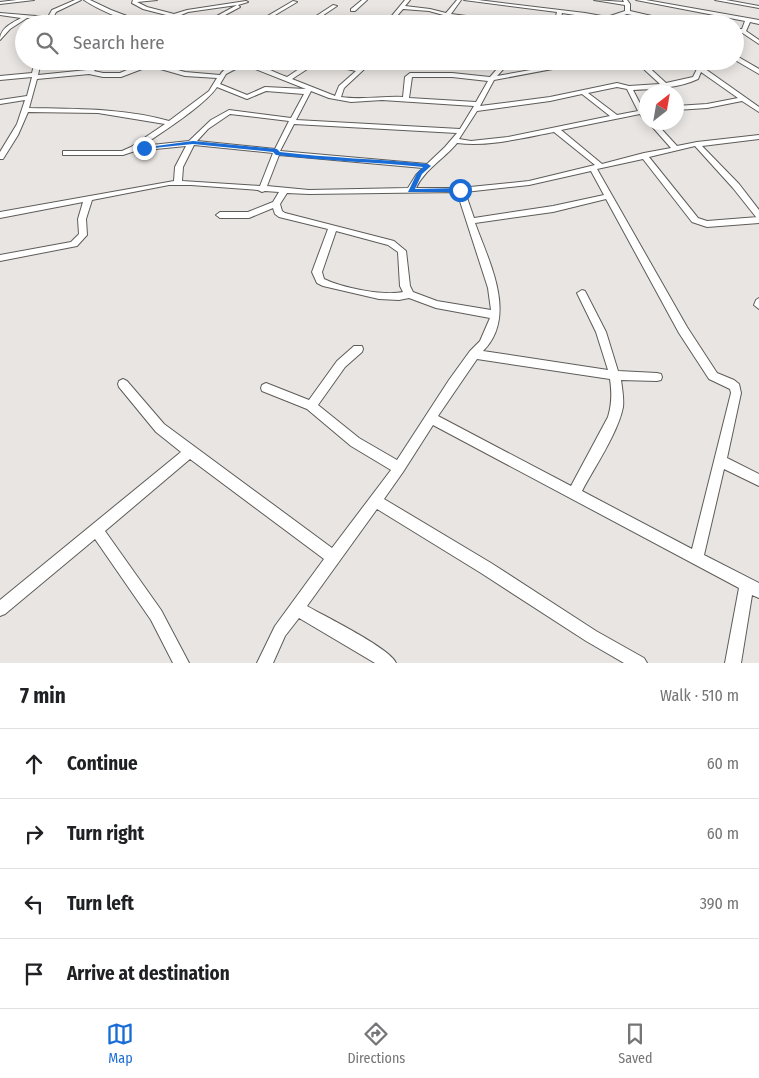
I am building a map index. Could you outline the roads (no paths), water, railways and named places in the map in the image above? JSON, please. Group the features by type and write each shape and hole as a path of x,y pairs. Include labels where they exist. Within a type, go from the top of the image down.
{"street":[{"path":"1,4 32,0"},
{"path":"52,15 61,4 79,0"},
{"path":"86,0 119,15"},
{"path":"155,0 136,0 134,2 145,8 171,15"},
{"path":"353,10 365,0"},
{"path":"395,15 408,0"},
{"path":"447,14 458,0"},
{"path":"466,0 584,15"},
{"path":"596,0 627,2 629,9 627,12"},
{"path":"638,0 720,15"},
{"path":"717,0 759,7"},
{"path":"177,15 187,11 248,1"},
{"path":"222,15 248,1"},
{"path":"538,8 543,1"},
{"path":"272,15 295,2"},
{"path":"491,15 494,4"},
{"path":"320,15 335,6"},
{"path":"402,7 447,14 469,15"},
{"path":"559,15 560,11"},
{"path":"619,15 627,12 641,15"},
{"path":"0,14 15,16"},
{"path":"744,19 759,22"},
{"path":"744,29 748,20"},
{"path":"0,38 8,28 15,23"},
{"path":"744,32 759,42"},
{"path":"744,63 759,72"},
{"path":"0,157 13,140 26,110 36,70"},
{"path":"0,78 89,72 103,75 121,75 133,70"},
{"path":"172,70 185,74 221,77"},
{"path":"139,147 199,102 217,85 221,77 229,70"},
{"path":"262,70 321,95 338,98 351,100 382,98 477,106 512,105 617,85 629,88 639,87"},
{"path":"287,80 302,70"},
{"path":"338,98 341,87 360,70"},
{"path":"411,191 420,173 442,156 455,141 477,106 490,79 499,70"},
{"path":"406,100 408,77 410,75 452,75 490,79 541,70"},
{"path":"647,70 663,85"},
{"path":"669,85 693,80 699,70"},
{"path":"703,70 759,110"},
{"path":"217,85 247,97 265,89 308,90"},
{"path":"629,88 639,106"},
{"path":"262,190 276,152 308,90"},
{"path":"583,92 615,117"},
{"path":"0,102 30,98"},
{"path":"684,107 707,106 742,98"},
{"path":"26,110 98,111 156,119 170,123"},
{"path":"178,183 179,167 197,135 229,112 293,121 461,131"},
{"path":"455,141 472,143 492,141 615,117 639,115"},
{"path":"556,130 596,167 633,242 683,330 713,376 735,387 736,393 697,558"},
{"path":"658,130 676,149"},
{"path":"0,215 152,186 178,183 262,190 365,193 460,190 529,183 697,144 759,136"},
{"path":"66,153 123,153 139,147 193,143 307,157 358,159 428,166"},
{"path":"697,144 736,186 759,215"},
{"path":"644,155 695,220 707,224 759,220"},
{"path":"265,663 280,631 376,501 453,383 474,354 484,344 496,315 493,288 460,190"},
{"path":"220,215 249,215 276,204 284,191"},
{"path":"471,221 553,209 609,196"},
{"path":"0,258 74,244 83,235 82,219 88,199"},
{"path":"276,204 278,212 282,215 333,227 391,243 398,247 402,251 405,286 409,294"},
{"path":"333,227 317,272 320,281 386,298 397,298 409,294 436,304 496,315"},
{"path":"574,494 614,416 618,390 596,320 582,293"},
{"path":"311,406 341,364 358,349"},
{"path":"474,354 614,375 658,377"},
{"path":"123,384 160,428 334,558"},
{"path":"266,388 311,406 355,442 399,468"},
{"path":"431,418 753,588 733,663"},
{"path":"0,609 190,452"},
{"path":"720,461 759,480"},
{"path":"376,501 486,568 591,636 639,663"},
{"path":"96,530 156,615 181,663"},
{"path":"296,608 388,663"}]}
